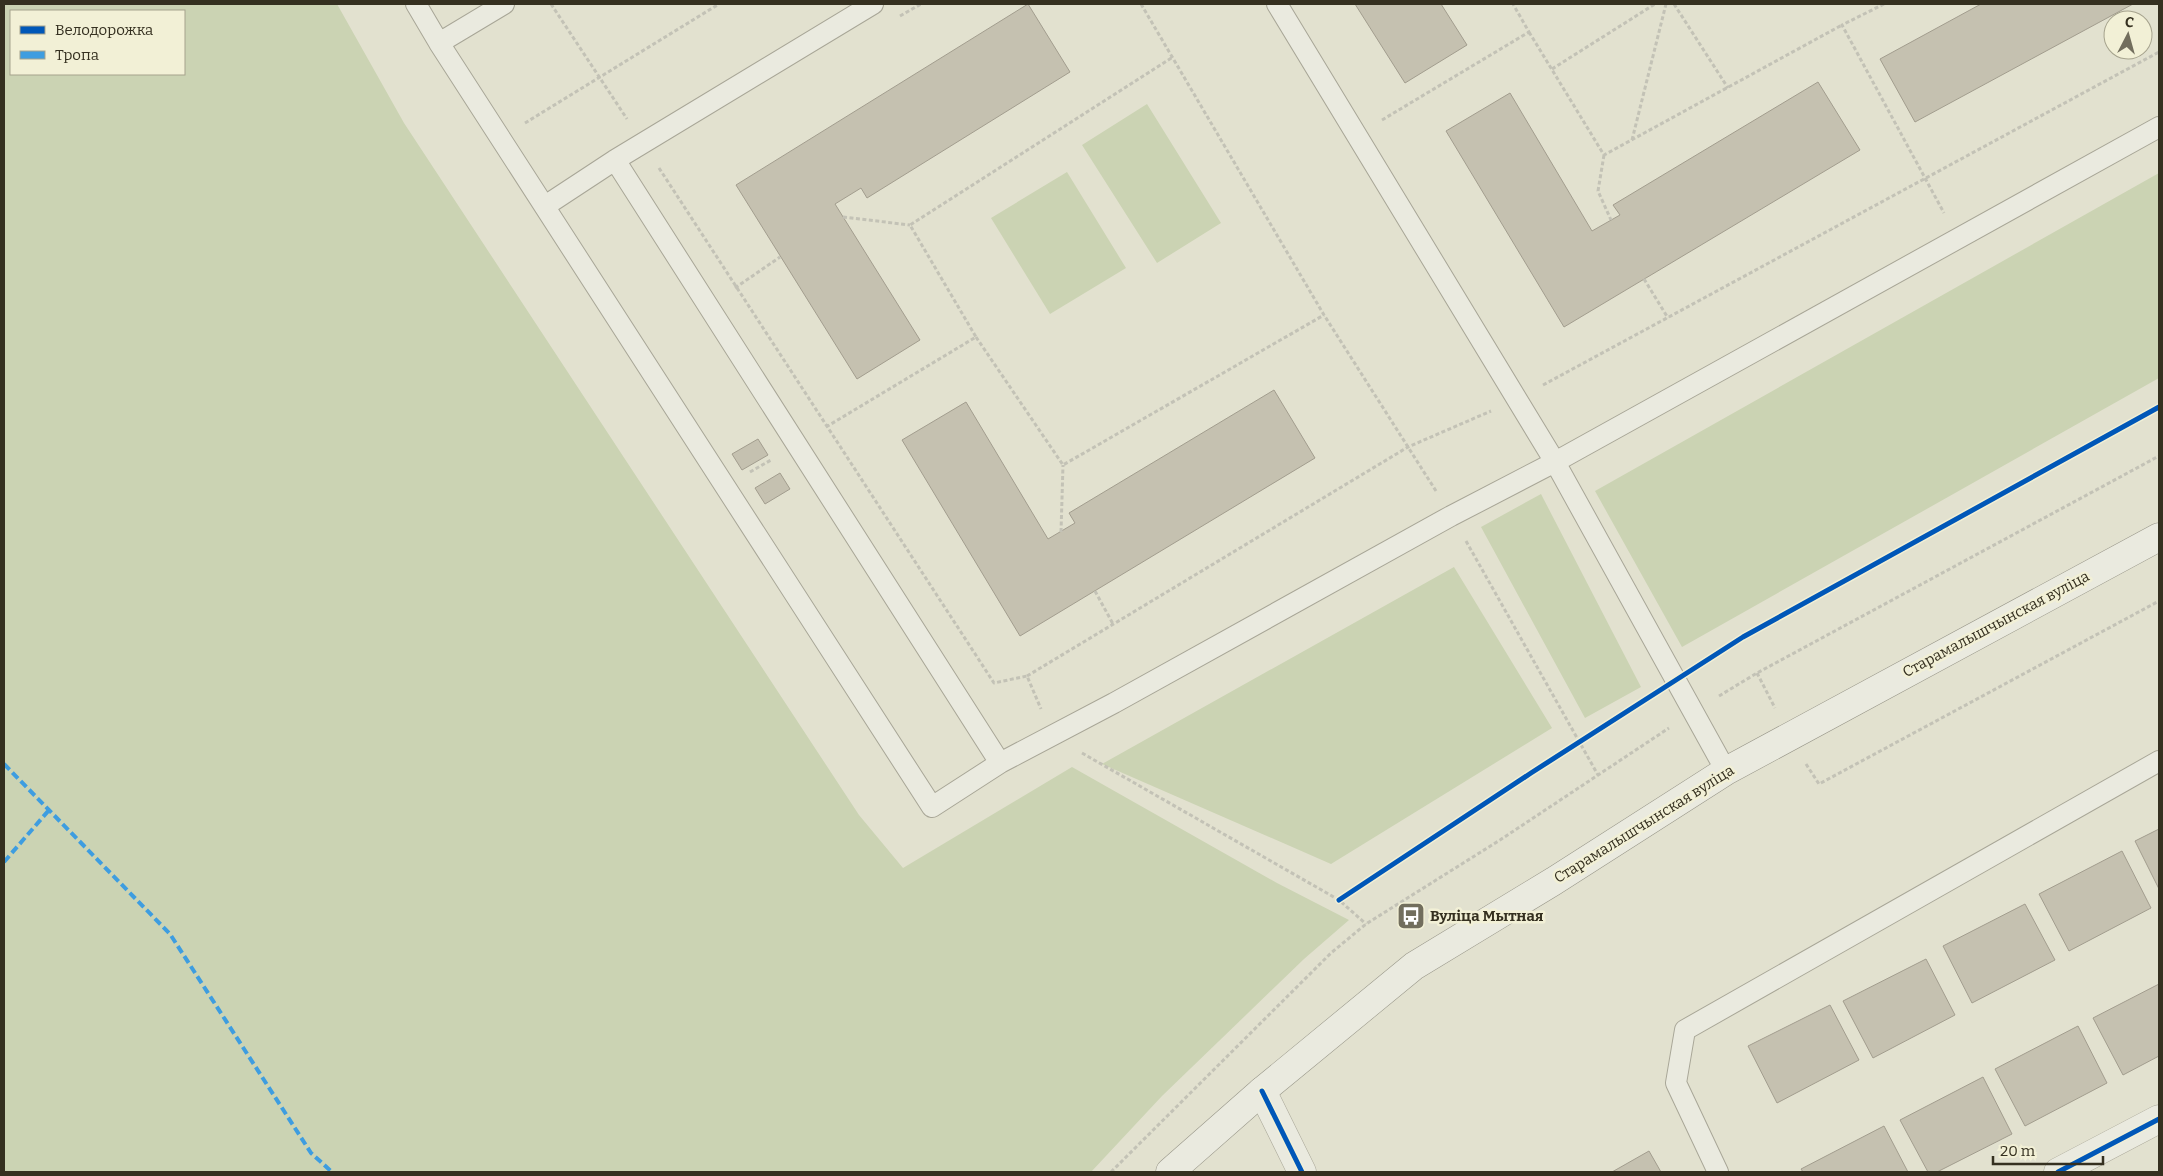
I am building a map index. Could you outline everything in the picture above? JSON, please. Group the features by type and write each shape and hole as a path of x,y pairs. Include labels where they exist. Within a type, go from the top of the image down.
{"main road":[{"name":"Старамалышчынская вуліца","path":"1170,1172 1262,1091 1414,966 1554,881 1726,770 2159,537"},
{"path":"1262,1091 1302,1172"},
{"path":"2058,1172 2159,1119"}],"lane":[{"path":"416,4 439,43 932,807 1000,763 1451,516 1555,462 2159,127"},
{"path":"439,43 504,4"},
{"path":"545,206 615,160 873,4"},
{"path":"1277,4 1358,134 1555,462 1726,770"},
{"path":"615,160 1000,763"},
{"path":"1718,1172 1676,1083 1685,1030 2159,761"}],"path":[{"path":"551,4 994,683 1027,676 1408,447 1517,399 2159,52"},
{"path":"501,138 719,4"},
{"path":"1141,4 1324,315 1451,516 1598,775"},
{"path":"1513,4 1604,155 1598,192 1611,220"},
{"path":"1552,69 1655,4"},
{"path":"1632,140 1666,4"},
{"path":"1674,4 1728,88"},
{"path":"1604,155 1884,4"},
{"path":"1842,25 1958,238"},
{"path":"1358,134 1529,32"},
{"path":"843,217 910,225 1172,57"},
{"path":"910,225 976,338 1063,465 1061,532"},
{"path":"708,306 780,257"},
{"path":"1644,279 1668,318"},
{"path":"1063,465 1324,315"},
{"path":"726,486 976,338"},
{"path":"1111,1172 1331,953 1366,924 1500,840 1693,711 1758,673 2159,456"},
{"path":"1095,591 1113,624"},
{"path":"1819,784 2159,601"},
{"path":"1027,676 1052,735 1339,900 1366,924"},
{"path":"1571,747 1587,737"},
{"path":"1339,900 1347,895"}],"green space":[{"path":"4,4 337,4 404,123 859,815 903,868 1072,767 1277,883 1349,920 1304,959 1162,1096 1091,1172 4,1172"},
{"path":"1147,104 1221,223 1157,263 1082,145"},
{"path":"1067,172 1126,268 1050,314 991,218"},
{"path":"2159,173 2159,378 1682,647 1595,491"},
{"path":"1541,494 1641,687 1585,718 1481,527"},
{"path":"1454,567 1552,728 1331,864 1102,764"}],"building":[{"path":"1028,4 1070,72 867,198 861,188 835,204 920,340 857,379 736,185"},
{"path":"1355,4 1441,4 1467,45 1405,83"},
{"path":"1981,4 2133,4 2122,10 2103,10 2103,20 1915,122 1880,59"},
{"path":"1818,82 1860,150 1564,327 1446,131 1510,93 1592,231 1620,215 1613,205"},
{"path":"1274,390 1315,458 1020,636 902,440 966,402 1048,539 1075,523 1069,513"},
{"path":"758,439 768,455 742,470 732,454"},
{"path":"780,473 790,489 765,504 755,488"},
{"path":"2159,829 2159,889 2135,841"},
{"path":"2122,851 2151,908 2069,951 2039,894"},
{"path":"2025,904 2055,960 1972,1003 1943,946"},
{"path":"1926,959 1955,1015 1873,1058 1843,1001"},
{"path":"2159,984 2159,1056 2123,1075 2093,1018"},
{"path":"1830,1005 1859,1060 1777,1103 1748,1046"},
{"path":"2078,1026 2107,1083 2025,1126 1995,1069"},
{"path":"1983,1077 2012,1134 1937,1172 1928,1172 1900,1120"},
{"path":"1884,1126 1908,1172 1803,1172 1801,1169"},
{"path":"1649,1151 1661,1172 1612,1172"}],"marked path":[{"path":"4,764 170,934 311,1153 332,1172"},
{"path":"4,862 49,810"}],"cycle path":[{"path":"1339,900 1531,773 1743,637 2159,407"},
{"path":"1262,1091 1302,1172"},
{"path":"2058,1172 2159,1119"}],"place":[{"name":"Вуліца Мытная","path":"1411,916"}]}
